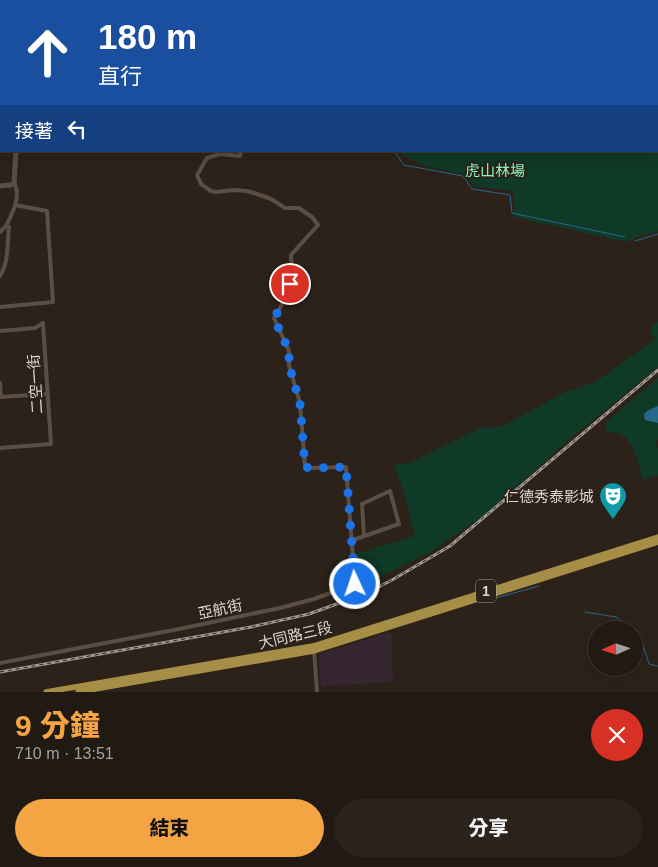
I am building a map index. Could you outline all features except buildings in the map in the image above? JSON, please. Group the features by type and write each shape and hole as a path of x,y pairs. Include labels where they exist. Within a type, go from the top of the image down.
{"main road":[{"name":"大同路三段","path":"46,692 313,648 658,536"},
{"name":"大同路三段","path":"78,692 313,648 658,542"}],"street":[{"path":"0,232 13,214 15,205 17,187 14,183 16,152"},
{"path":"220,153 240,154"},
{"name":"亞航街","path":"0,663 280,608 355,584 346,467 305,467 300,403 289,365 289,351 274,318 286,299 292,271 291,255 318,225 312,216 299,208 286,208 272,199 252,192 234,190 216,192 201,184 197,175 207,158 220,153"},
{"path":"0,186 14,183"},
{"path":"0,307 52,302 47,211 15,205"},
{"path":"0,276 6,261 9,227 6,226"},
{"path":"0,246 6,249"},
{"name":"二空一街","path":"0,331 35,328 43,323 51,444 0,448"},
{"path":"0,383 0,397 47,394"},
{"path":"353,540 398,524 390,491 362,504 364,536"},
{"path":"313,648 317,692"}],"shaded area":[{"path":"391,632 393,682 321,686 319,654"}],"green space":[{"name":"虎山林場","path":"401,152 658,152 658,231 626,242 514,217 513,191 475,186 463,174 423,165"},
{"path":"658,321 658,367 571,438 487,513 431,552 357,588 355,554 415,536 404,493 394,465 409,463 480,428 503,426 565,392 597,381 654,340 650,327"},
{"path":"658,378 658,439 655,442 658,449 658,475 643,479 635,454 628,440 623,435 607,433 606,422"}],"water":[{"path":"658,406 658,423 645,420 644,414"}],"waterway":[{"path":"395,152 404,165 463,176 472,189 510,195 512,213 625,237"},
{"path":"635,241 658,234"},
{"path":"492,599 539,586"},
{"path":"585,612 616,617 621,621"},
{"path":"643,644 649,664 658,666"}],"railway":[{"path":"0,672 251,627 309,614 367,593 450,546 658,370"}],"place":[{"name":"仁德秀泰影城","path":"613,520"}],"route":[{"path":"290,284 286,299 274,318 289,351 289,365 300,403 305,467 346,467 355,584"}]}
